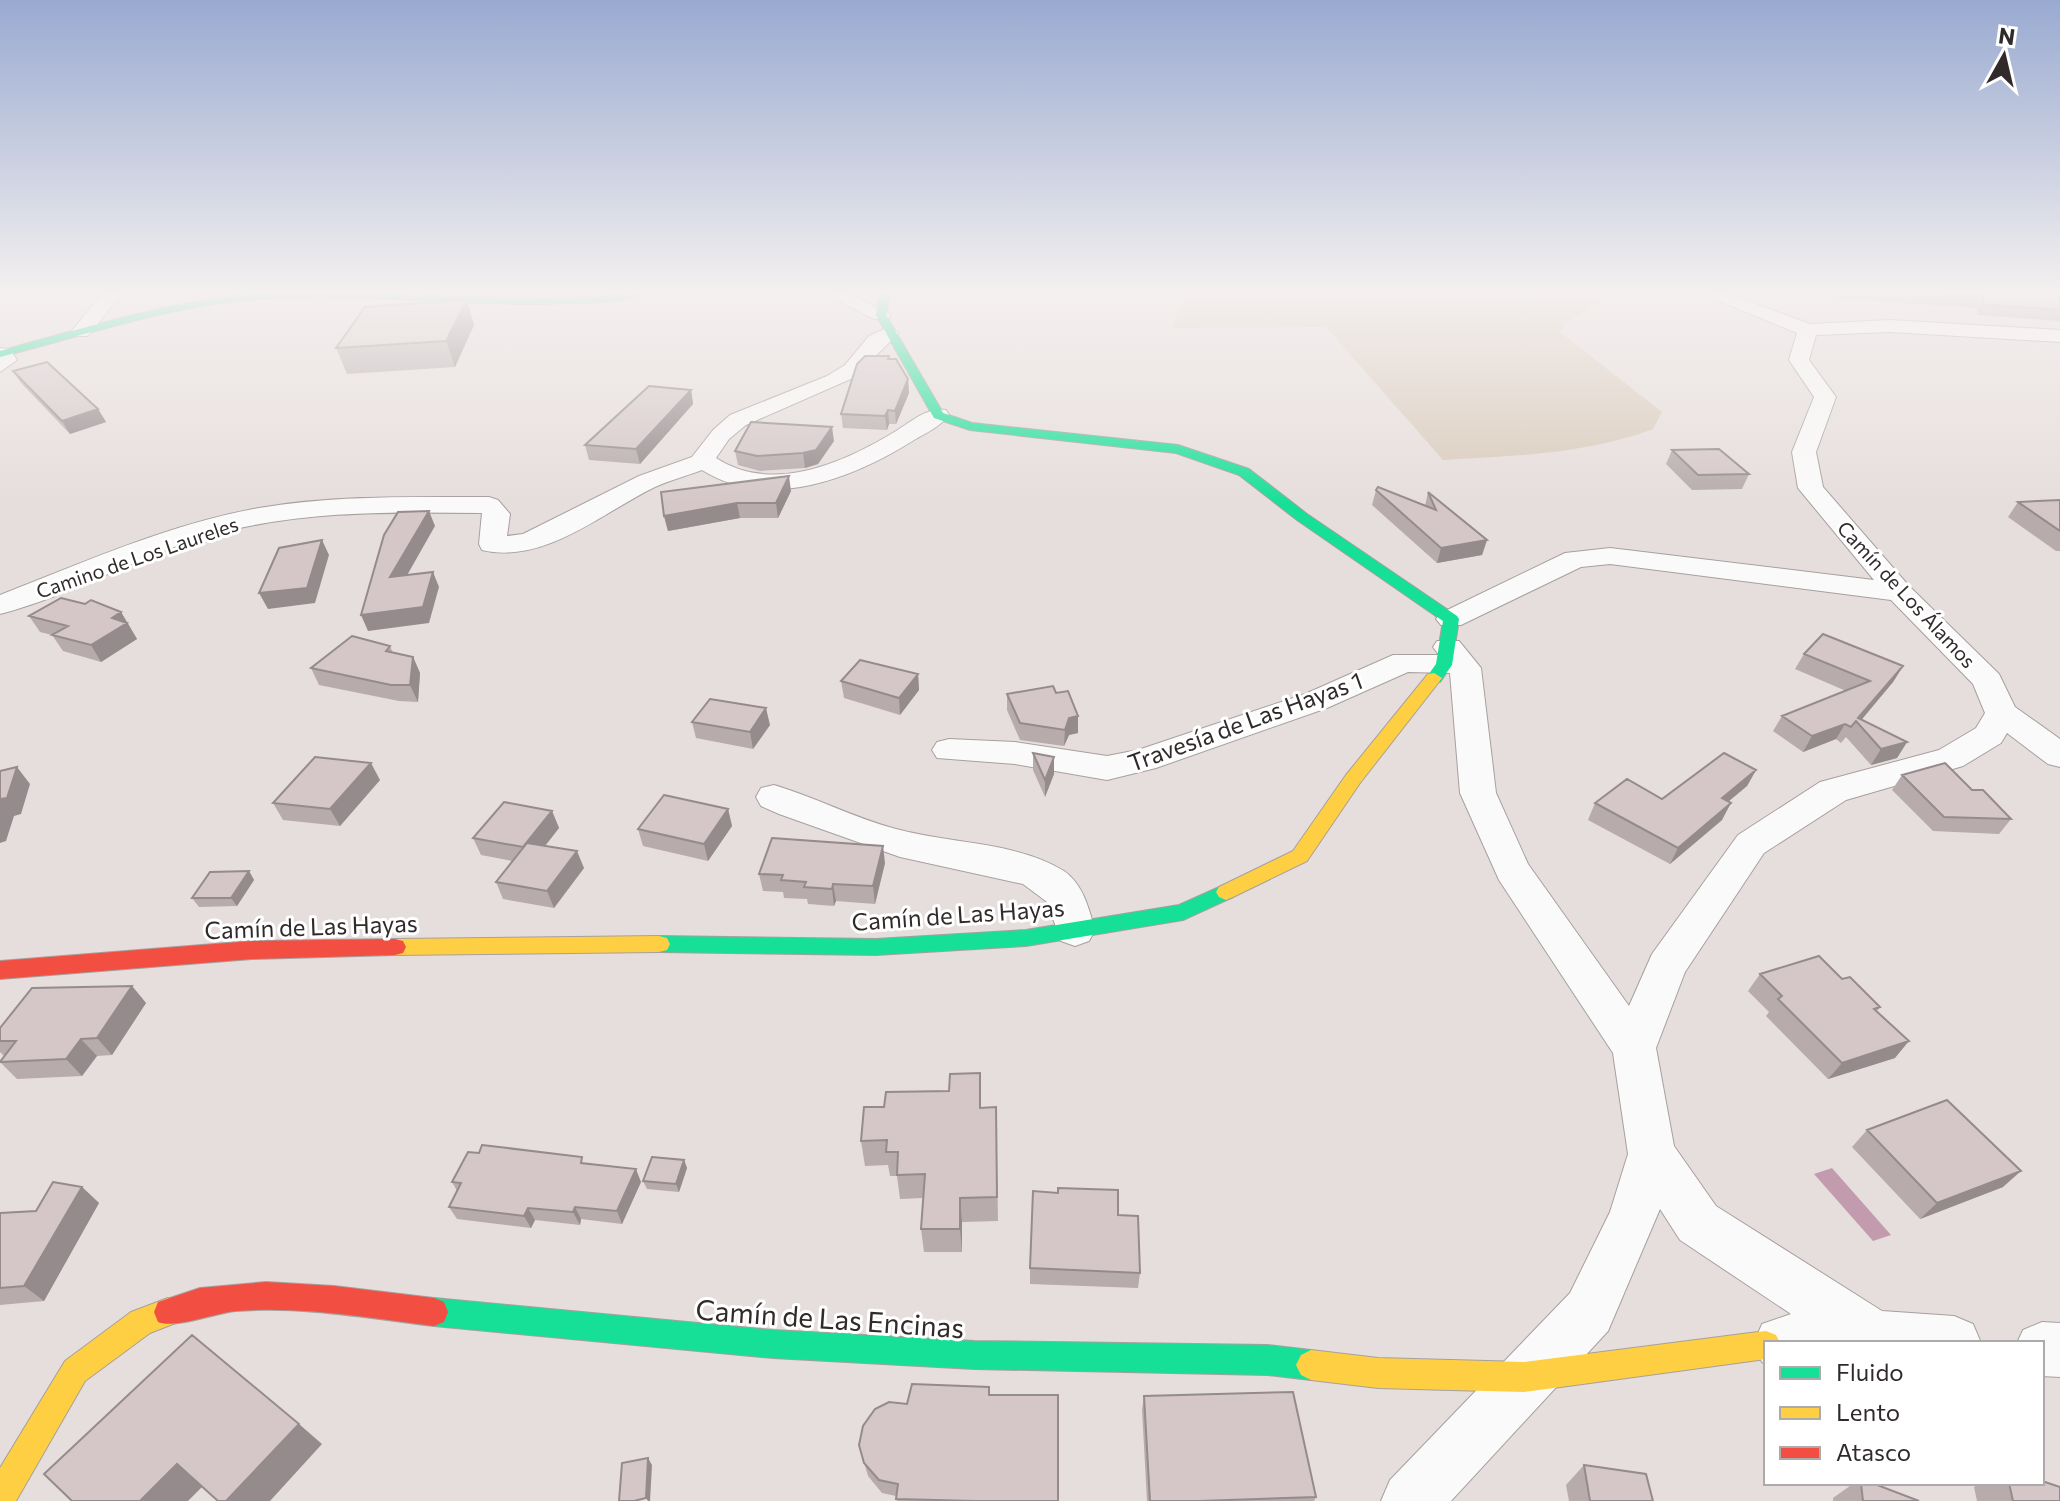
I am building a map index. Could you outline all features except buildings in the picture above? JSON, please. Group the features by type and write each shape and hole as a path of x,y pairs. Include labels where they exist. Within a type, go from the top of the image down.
{"street":[{"path":"856,364 850,371 818,390 746,415 718,435 703,460 716,471 735,477 766,481 815,479 896,442 938,415"},
{"path":"908,364 938,415 970,426 1178,449 1244,472 1302,517 1448,643 1465,668 1478,793 1512,870 1634,1048 1652,1154 1698,1223 1875,1338"},
{"name":"Camín de Los Álamos","path":"1802,364 1825,397 1804,452 1811,488 1899,592 1914,603 1988,681 2001,713 2060,756"},
{"name":"Camino de Los Laureles","path":"0,605 171,541 258,516 379,505 489,505 497,514 492,544 509,547 539,537 648,480 703,460"},
{"path":"1448,643 1575,559 1610,556 1899,592"},
{"name":"Travesía de Las Hayas 1","path":"949,750 1015,753 1107,768 1144,760 1316,701 1448,643"},
{"name":"Camín de Las Hayas","path":"0,970 252,950 542,943 876,947 1026,938 1183,912 1300,856 1448,643"},
{"path":"1634,1048 1667,966 1751,844 1833,791 1951,758 1989,735 2001,713"},
{"path":"774,797 829,823 921,850 1013,867 1050,882 1066,897 1075,930"},
{"path":"1411,1501 1524,1377 1589,1312 1633,1218 1652,1154"},
{"name":"Camín de Las Encinas","path":"0,1498 75,1371 141,1322 198,1300 278,1295 602,1330 773,1344 974,1355 1267,1360 1378,1373 1524,1377 1764,1346"},
{"path":"1795,1341 1830,1335 1922,1341"}],"shaded area":[{"path":"1359,364 1601,364 1662,412 1653,429 1602,444 1550,452 1443,460"},
{"path":"1832,1168 1891,1235 1873,1241 1814,1174"}],"traffic: fast":[{"path":"909,364 938,415 970,426 1178,449 1244,472 1302,517 1451,619 1444,665 1434,678"},
{"path":"659,944 876,947 1026,938 1183,912 1226,892"},
{"path":"434,1312 773,1344 974,1355 1267,1360 1311,1365"}],"traffic: slow":[{"path":"1226,892 1300,856 1353,779 1434,678"},
{"path":"395,947 659,944"},
{"path":"0,1498 75,1371 141,1322 168,1312"},
{"path":"1311,1365 1378,1373 1524,1377 1764,1345"}],"traffic: jam":[{"path":"0,970 252,950 395,947"},
{"path":"168,1312 200,1302 266,1296 334,1300 434,1312"}]}
